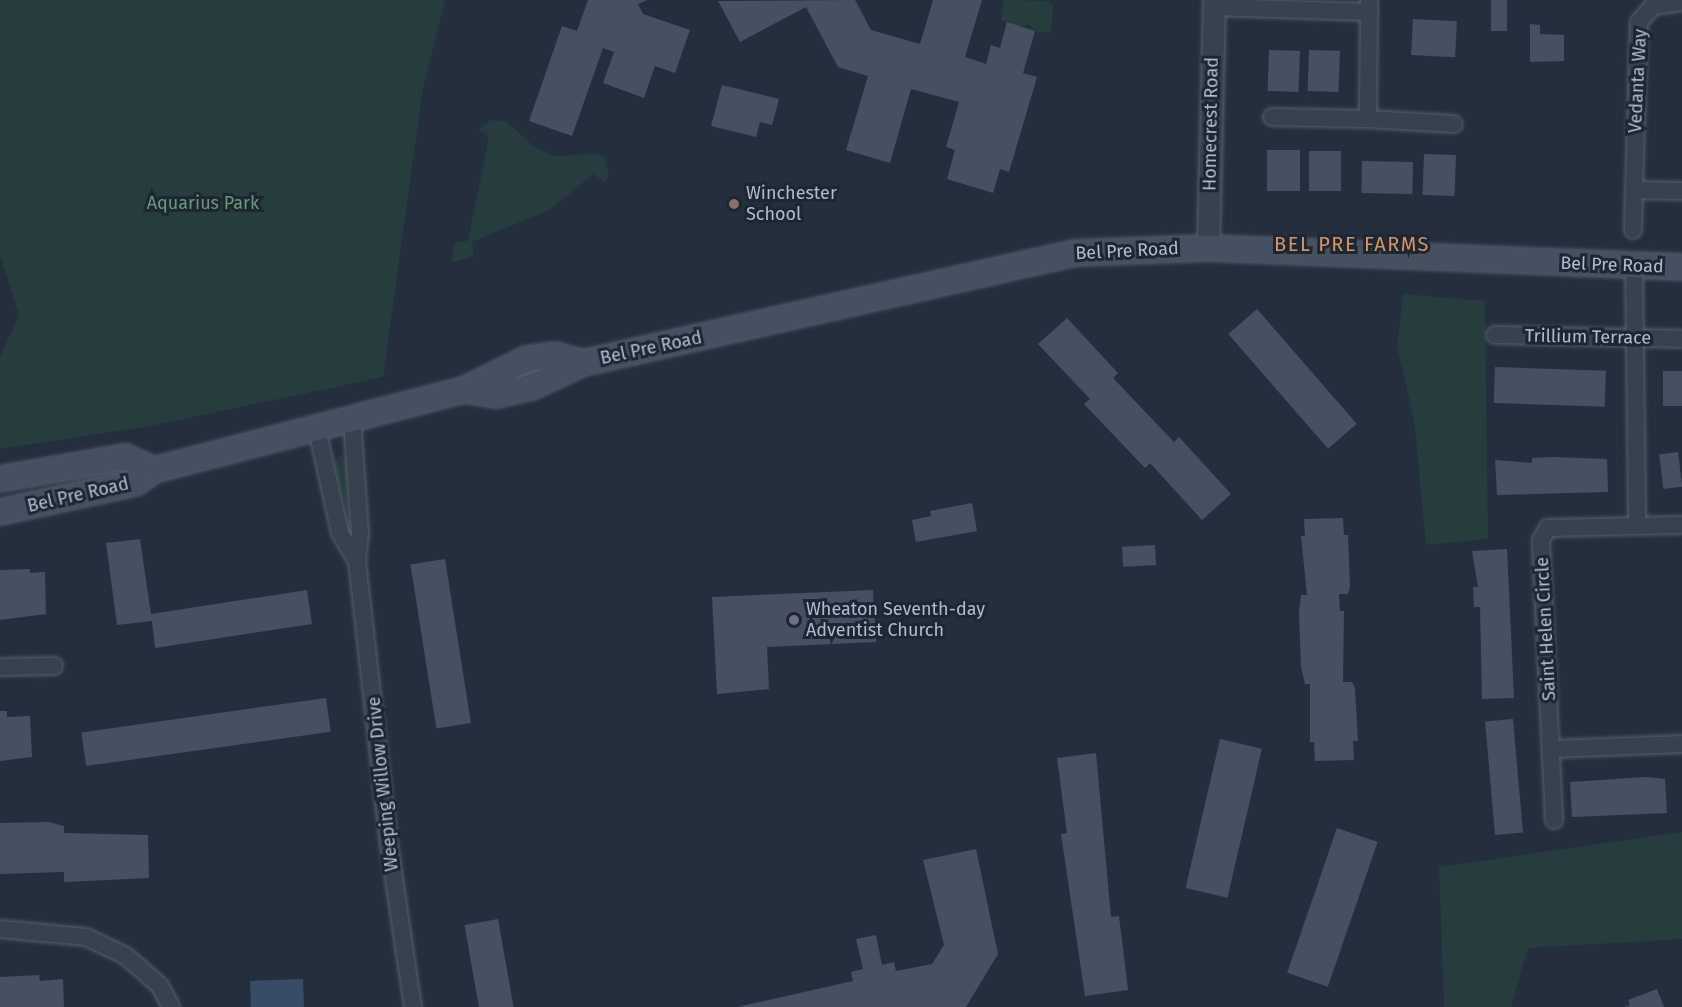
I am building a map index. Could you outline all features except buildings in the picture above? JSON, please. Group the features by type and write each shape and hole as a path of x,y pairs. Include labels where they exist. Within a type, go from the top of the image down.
{"main road":[{"name":"Bel Pre Road","path":"0,512 135,483 154,470 464,390 527,359 555,355 583,363 1017,264 1075,254 1208,248 1634,267 1682,267"},
{"name":"Bel Pre Road","path":"0,479 124,457 154,470"}],"street":[{"name":"Vedanta Way","path":"1633,230 1639,22 1653,6 1682,2"},
{"path":"1214,4 1369,6 1368,119"},
{"name":"Homecrest Road","path":"1208,248 1214,4"},
{"path":"1272,117 1454,124"},
{"path":"1634,190 1682,191"},
{"path":"1634,267 1632,338 1637,526"},
{"name":"Trillium Terrace","path":"1495,335 1682,339"},
{"name":"Weeping Willow Drive","path":"352,419 360,533 357,561 389,845 413,1007"},
{"name":"Weeping Willow Drive","path":"317,429 340,533 357,561"},
{"name":"Saint Helen Circle","path":"1554,820 1553,749 1541,540 1548,528 1682,525"},
{"path":"0,668 54,666"},
{"path":"1553,749 1682,744"},
{"path":"0,929 87,937 126,956 160,986 171,1007"}],"green space":[{"name":"Aquarius Park","path":"0,0 445,0 423,88 383,377 150,426 0,449 0,357 19,315 0,255"},
{"path":"1004,0 1050,1 1053,6 1051,32 1037,33 1029,24 1020,27 1001,20"},
{"path":"491,120 506,121 533,146 553,156 598,154 605,158 609,174 605,182 593,174 551,209 472,242 474,256 451,263 455,242 468,241 489,137 479,130"},
{"path":"1403,294 1485,301 1488,539 1426,545 1414,419 1397,347"},
{"path":"340,455 347,459 348,518 334,462"},
{"path":"1682,832 1682,939 1528,948 1511,1007 1444,1007 1439,867"}],"water":[{"path":"303,979 304,1007 251,1007 250,981"}],"place":[{"name":"Winchester School","path":"734,204"},
{"name":"Wheaton Seventh-day Adventist Church","path":"794,620"}],"district":[{"name":"BEL PRE FARMS","path":"1352,244"}]}
